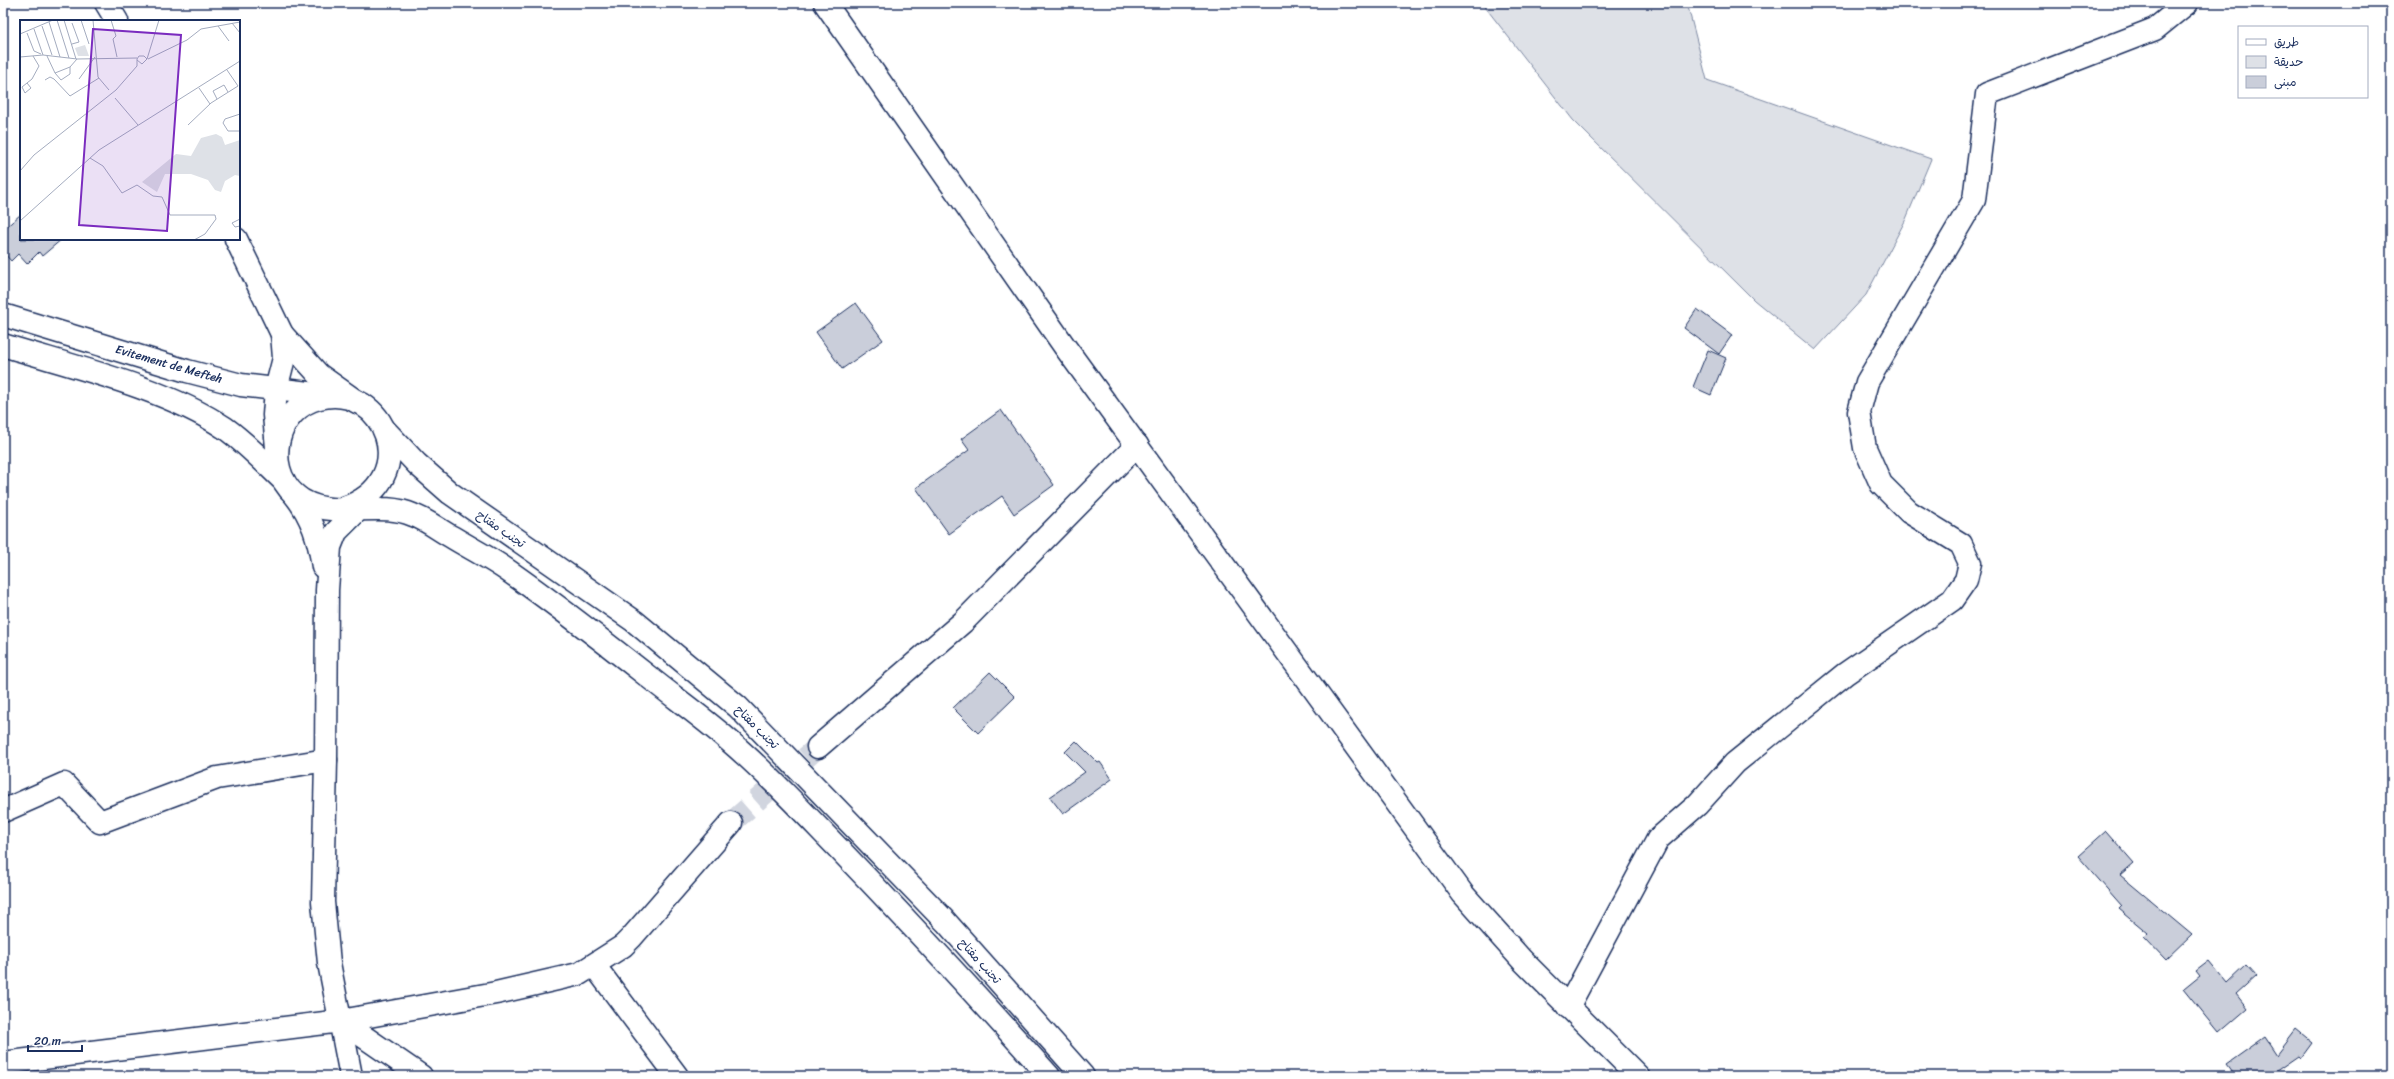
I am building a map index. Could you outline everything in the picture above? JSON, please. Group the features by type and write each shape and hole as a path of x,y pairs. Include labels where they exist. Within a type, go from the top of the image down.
{"main road":[{"path":"106,3 116,20"},
{"path":"825,3 1065,347 1463,894 1568,1007 1638,1076"},
{"path":"1568,1007 1658,839 1697,805 1735,763 1845,674 1952,600 1966,580 1970,563 1961,544 1909,512 1881,484 1864,448 1859,412 1867,382 1974,200 1987,94 2155,29 2187,3"},
{"path":"236,240 282,334 319,375 348,399 373,413 384,429 389,446 388,462 383,478 359,503 336,532 330,547 326,590 326,760 323,902 329,964 351,1076"},
{"name":"Evitement de Mefteh","path":"3,314 187,371 241,385 348,399"},
{"path":"282,334 284,358 276,389 274,415 278,465 290,488 305,508 319,542 326,590"},
{"path":"3,345 125,382 192,409 225,428 290,488 310,504 326,509 359,503 412,513 505,569 623,656 726,738 799,808 930,942 1049,1076"},
{"path":"277,448 281,431 287,421 303,405 319,398 348,399"},
{"name":"تجنب مفتاح","path":"384,429 417,464 450,493 634,621 738,707 946,922 1083,1076"},
{"path":"818,747 962,622 1137,445"},
{"path":"3,811 64,784 100,822 218,778 326,760"},
{"path":"3,1063 341,1021 496,993 579,974 631,938 731,823"},
{"path":"594,965 677,1076"},
{"path":"341,1021 421,1076"}],"green space":[{"path":"1482,3 1687,3 1707,80 1931,159 1906,219 1866,295 1815,350 1754,300 1573,120"}],"building":[{"path":"20,215 20,240 61,240 42,256 39,252 27,264 18,254 11,261 3,252 3,230"},
{"path":"856,303 883,340 842,369 816,332"},
{"path":"1697,309 1732,335 1719,354 1684,328"},
{"path":"1708,350 1726,358 1711,395 1693,387"},
{"path":"1001,410 1054,485 1014,514 1002,496 949,534 916,488 969,450 961,439"},
{"path":"990,672 1015,697 978,733 953,708"},
{"path":"1076,741 1098,763 1100,762 1112,779 1063,814 1050,797 1085,772 1065,752"},
{"path":"2106,831 2134,863 2120,875 2192,935 2166,960 2144,937 2148,933 2119,909 2122,906 2078,856"},
{"path":"2209,961 2227,983 2246,965 2256,976 2236,994 2247,1008 2219,1032 2184,989 2200,976 2196,971"},
{"path":"2296,1030 2312,1043 2301,1058 2299,1056 2270,1076 2236,1076 2227,1064 2265,1037 2277,1055"}],"tunnel":[{"path":"731,823 818,747"}]}
